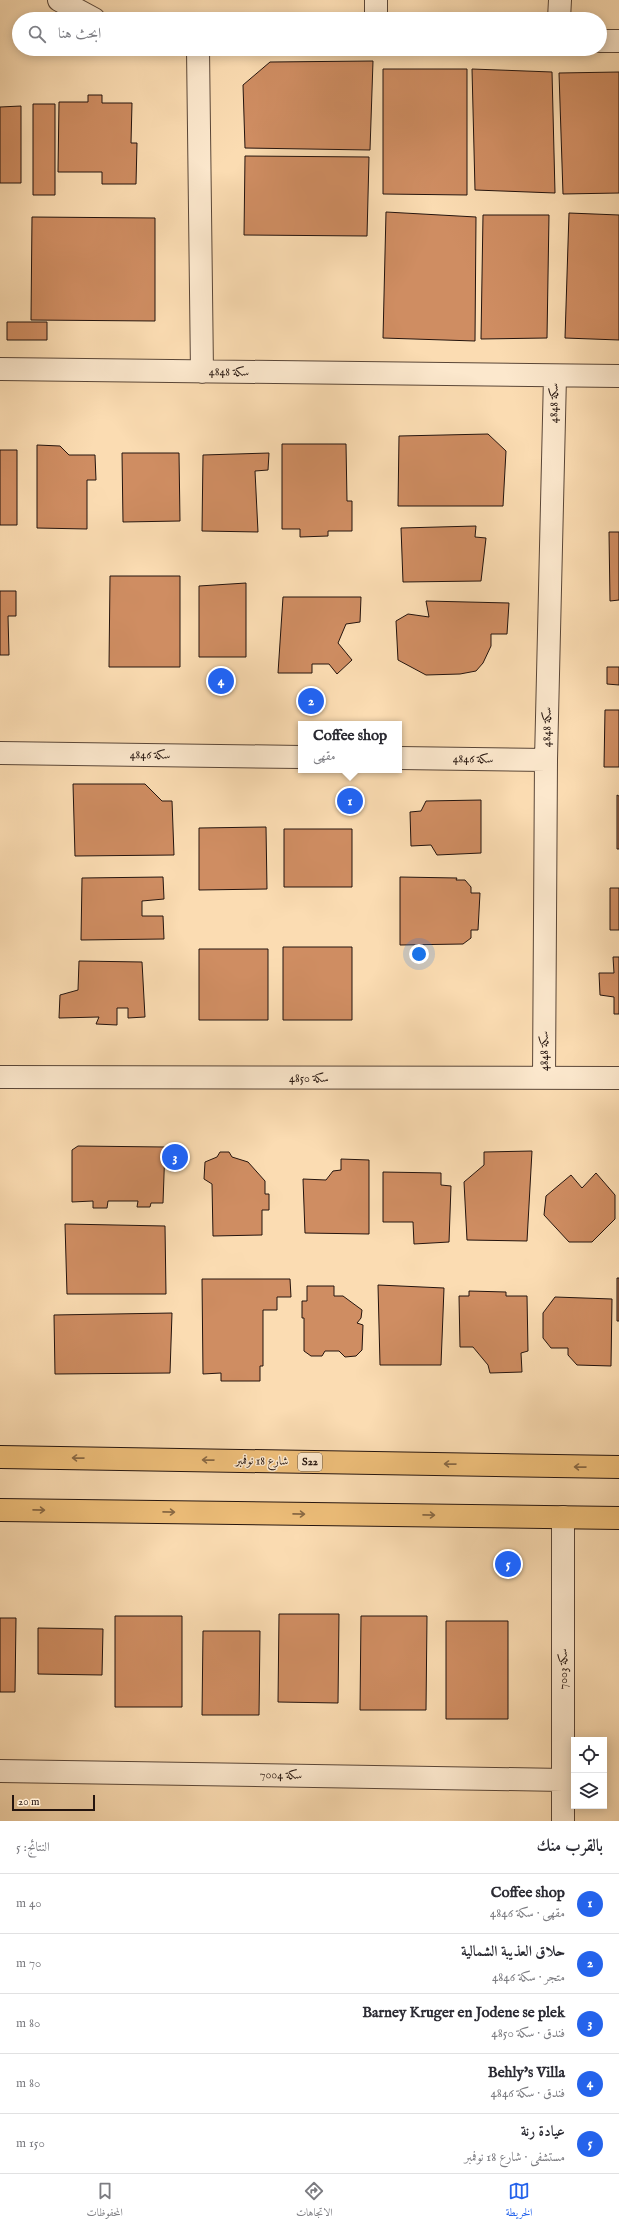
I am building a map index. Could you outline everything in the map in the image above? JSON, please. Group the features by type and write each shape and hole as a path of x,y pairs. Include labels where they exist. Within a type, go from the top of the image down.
{"main road":[{"name":"شارع 18 نوفمبر","path":"0,1457 619,1467"},
{"path":"0,1510 619,1518"}],"street":[{"path":"59,0 81,12"},
{"path":"376,0 376,12"},
{"path":"559,12 560,0"},
{"path":"607,41 619,41"},
{"path":"198,56 202,372"},
{"name":"سكة 4848","path":"0,369 619,376"},
{"name":"سكة 4848","path":"544,1078 546,760 555,376"},
{"name":"سكة 4846","path":"0,753 298,757"},
{"name":"سكة 4846","path":"402,758 546,760"},
{"name":"سكة 4850","path":"0,1077 619,1078"},
{"name":"سكة 7003","path":"563,1517 563,1821"},
{"name":"سكة 7004","path":"0,1771 563,1780"}],"building":[{"path":"373,61 370,150 245,148 243,85 270,62"},
{"path":"383,69 467,69 467,195 383,194"},
{"path":"472,69 552,72 555,193 475,190"},
{"path":"619,72 619,193 563,194 559,73"},
{"path":"88,95 102,95 102,103 132,103 131,143 137,143 136,184 102,184 102,172 58,172 59,102 88,102"},
{"path":"33,104 55,104 55,195 33,195"},
{"path":"21,106 21,183 0,183 0,107"},
{"path":"245,156 369,157 367,236 244,235"},
{"path":"386,212 476,217 475,341 383,338"},
{"path":"569,213 619,215 619,340 565,338"},
{"path":"483,215 549,215 547,338 481,339"},
{"path":"32,217 155,218 155,321 31,320"},
{"path":"7,322 47,322 47,340 7,340"},
{"path":"488,434 506,451 503,506 398,506 399,436"},
{"path":"282,444 346,444 347,501 352,501 352,531 328,531 328,536 300,537 300,529 282,529"},
{"path":"37,445 60,446 69,455 95,455 96,480 87,480 87,529 37,528"},
{"path":"0,450 17,450 17,525 0,525"},
{"path":"122,453 179,453 180,521 123,522"},
{"path":"269,453 268,470 255,471 258,532 202,531 203,455"},
{"path":"476,526 475,537 486,538 481,581 403,582 401,528"},
{"path":"609,532 619,532 619,600 610,601"},
{"path":"110,576 180,576 180,667 109,667"},
{"path":"246,583 246,657 199,657 199,586"},
{"path":"0,591 16,591 16,616 8,616 9,655 0,655"},
{"path":"283,597 361,597 360,622 346,624 338,643 352,660 337,674 329,664 312,664 312,673 278,673"},
{"path":"426,601 509,603 507,634 491,634 491,646 483,663 476,671 460,674 426,675 398,660 396,621 408,614 429,617"},
{"path":"607,667 619,667 619,685 607,684"},
{"path":"605,710 619,710 619,767 604,767"},
{"path":"73,784 145,784 162,801 172,801 174,855 75,856"},
{"path":"617,795 619,796 619,849 617,849"},
{"path":"481,800 481,853 437,855 431,845 411,846 410,812 421,811 426,801"},
{"path":"266,827 267,889 199,890 199,828"},
{"path":"284,829 352,829 352,887 284,887"},
{"path":"163,877 164,899 142,901 142,916 163,916 164,939 81,940 82,878"},
{"path":"400,877 457,878 456,880 465,880 471,887 471,893 480,893 478,930 471,930 471,938 463,944 400,945"},
{"path":"610,888 619,888 619,930 610,930"},
{"path":"283,947 352,947 352,1020 283,1020"},
{"path":"199,949 268,949 268,1020 199,1020"},
{"path":"613,957 619,957 619,1014 614,1014 614,997 600,995 599,973 614,973"},
{"path":"79,961 142,962 145,1017 128,1018 128,1008 117,1008 117,1025 96,1024 99,1017 59,1018 60,995 78,990"},
{"path":"78,1146 165,1147 163,1203 151,1203 150,1207 137,1207 138,1201 108,1201 107,1208 93,1208 93,1201 72,1202 72,1150"},
{"path":"532,1151 527,1241 467,1240 464,1182 484,1165 484,1152"},
{"path":"220,1152 229,1152 232,1157 248,1162 265,1181 265,1194 269,1194 269,1210 262,1210 262,1235 213,1236 212,1184 204,1179 205,1162 217,1157"},
{"path":"341,1159 369,1160 369,1234 305,1233 303,1179 326,1180 333,1171 341,1170"},
{"path":"383,1172 441,1173 441,1185 451,1186 449,1242 414,1244 413,1222 383,1222"},
{"path":"596,1173 615,1195 615,1219 592,1242 569,1242 544,1215 546,1196 571,1175 582,1188"},
{"path":"65,1224 165,1226 166,1294 67,1294"},
{"path":"617,1278 619,1278 619,1321 617,1321"},
{"path":"202,1279 290,1279 291,1297 277,1297 277,1310 263,1310 263,1366 260,1366 260,1381 221,1381 221,1373 203,1374"},
{"path":"378,1285 444,1288 441,1365 380,1365"},
{"path":"307,1286 334,1286 334,1296 343,1296 362,1310 361,1318 357,1323 363,1325 362,1350 356,1356 345,1357 339,1351 325,1351 322,1356 311,1356 304,1351 304,1318 302,1318 302,1301 307,1301"},
{"path":"469,1291 506,1292 506,1296 527,1296 528,1351 521,1353 522,1372 490,1373 488,1365 473,1347 460,1347 459,1296 469,1296"},
{"path":"555,1297 612,1299 611,1366 577,1365 568,1355 568,1348 551,1348 543,1338 543,1313"},
{"path":"172,1313 170,1373 55,1374 54,1315"},
{"path":"279,1614 339,1614 338,1703 278,1702"},
{"path":"115,1616 182,1616 182,1707 115,1707"},
{"path":"361,1616 427,1616 426,1710 360,1710"},
{"path":"0,1618 16,1618 15,1692 0,1692"},
{"path":"446,1621 508,1621 508,1719 446,1719"},
{"path":"38,1628 103,1629 102,1675 38,1674"},
{"path":"203,1631 260,1631 259,1715 202,1715"}],"place":[{"name":"Behly's Villa","path":"221,681"},
{"name":"حلاق العذيبة الشمالية","path":"311,701"},
{"name":"Coffee shop","path":"350,801"},
{"name":"Barney Kruger en Jodene se plek","path":"175,1157"},
{"name":"عيادة رنة","path":"508,1564"}]}
